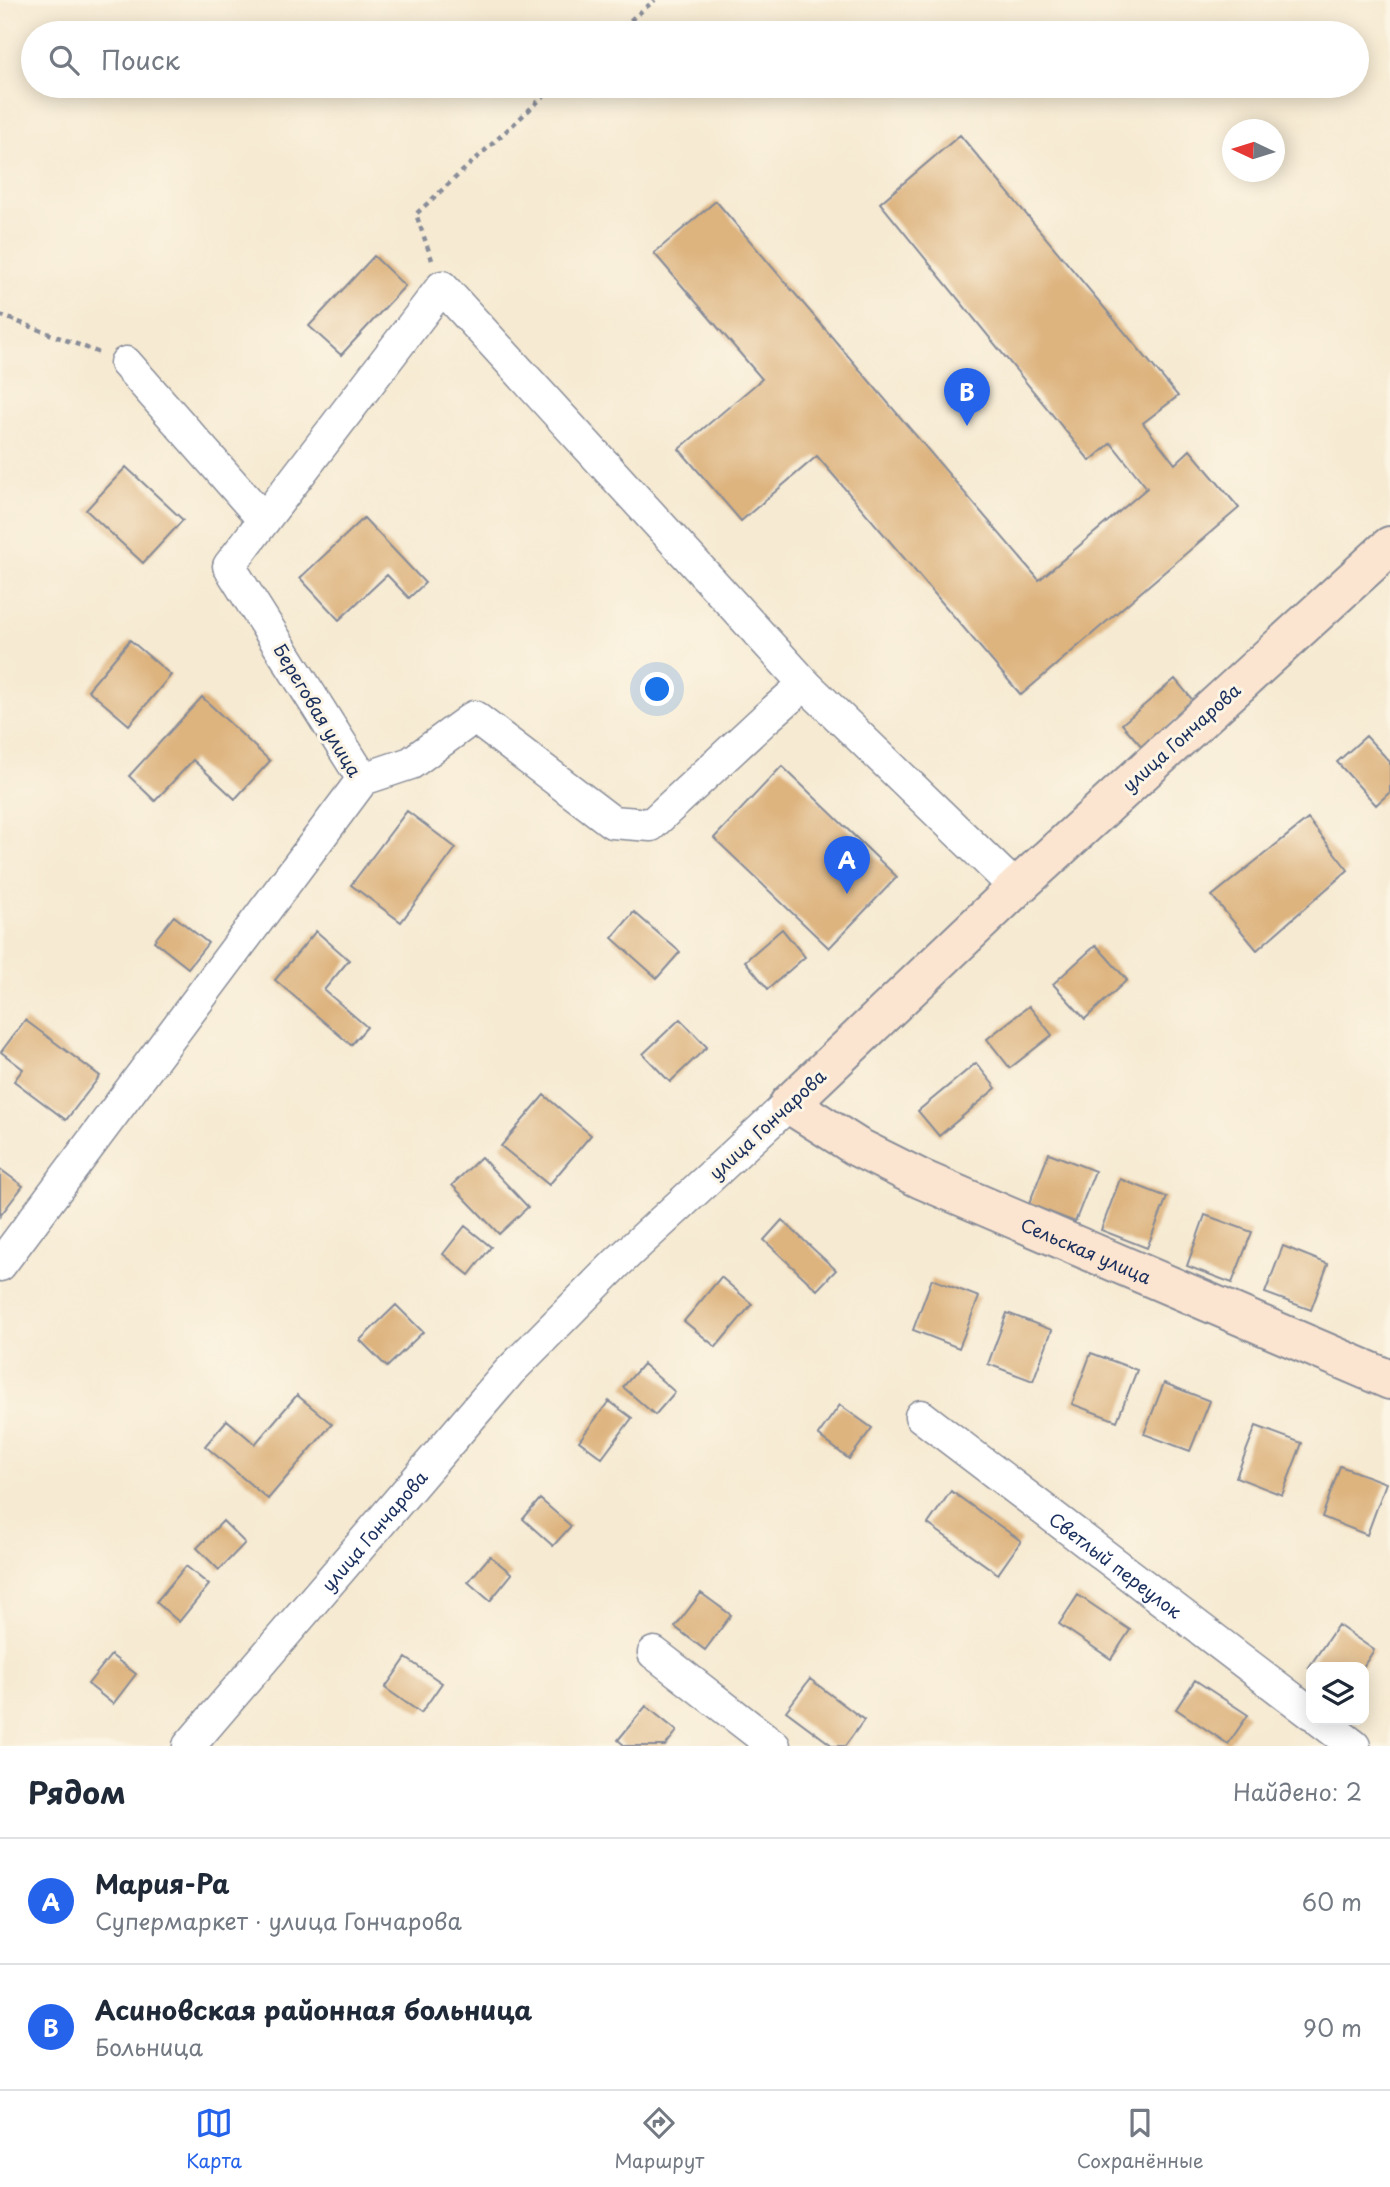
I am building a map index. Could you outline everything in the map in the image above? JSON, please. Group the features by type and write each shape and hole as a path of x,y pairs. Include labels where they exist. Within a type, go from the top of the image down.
{"street":[{"name":"Береговая улица","path":"0,1265 363,779 229,566 442,287"},
{"path":"442,287 805,684 1016,888"},
{"path":"126,363 264,520"},
{"name":"улица Гончарова","path":"199,1742 509,1372 616,1264 1016,888 1390,546"},
{"path":"363,779 411,763 474,717 612,822 651,825 805,684"},
{"name":"Сельская улица","path":"789,1104 857,1147 921,1179 1390,1380"},
{"name":"Светлый переулок","path":"921,1416 1306,1709"},
{"path":"654,1653 774,1746"},
{"path":"1327,1725 1354,1746"}],"path":[{"path":"630,21 655,0"},
{"path":"442,287 416,214 542,98"},
{"path":"0,315 126,363"}],"building":[{"path":"960,135 1178,396 1143,423 1175,464 1190,450 1239,508 1021,695 817,456 741,521 679,449 762,379 654,253 716,201 1039,580 1147,488 1111,443 1090,461 880,203"},
{"path":"374,256 405,286 341,355 309,326"},
{"path":"126,467 183,520 143,563 86,510"},
{"path":"364,518 425,583 409,598 387,575 339,620 300,578"},
{"path":"130,640 171,675 129,725 88,690"},
{"path":"1175,679 1196,704 1143,748 1122,724"},
{"path":"202,697 270,761 235,799 193,760 155,801 129,776"},
{"path":"1366,736 1390,762 1390,792 1376,805 1337,762"},
{"path":"782,766 897,877 829,948 714,838"},
{"path":"407,811 456,848 401,922 351,885"},
{"path":"1308,819 1348,870 1257,950 1212,896"},
{"path":"634,912 680,952 657,978 612,938"},
{"path":"174,916 208,943 188,968 154,941"},
{"path":"782,929 805,957 768,989 745,961"},
{"path":"316,931 349,960 324,990 367,1027 351,1045 275,980"},
{"path":"1096,945 1127,980 1085,1019 1053,984"},
{"path":"1029,1006 1052,1035 1010,1068 987,1039"},
{"path":"680,1019 707,1047 670,1082 643,1054"},
{"path":"25,1020 100,1076 66,1120 14,1081 23,1069 1,1052"},
{"path":"976,1063 996,1088 939,1136 918,1111"},
{"path":"544,1095 591,1135 549,1185 501,1146"},
{"path":"1049,1153 1095,1171 1075,1222 1029,1204"},
{"path":"481,1157 528,1207 499,1234 452,1185"},
{"path":"0,1169 23,1186 0,1216"},
{"path":"1120,1179 1167,1197 1147,1248 1101,1230"},
{"path":"1205,1215 1252,1232 1232,1283 1187,1266"},
{"path":"782,1220 836,1270 817,1290 764,1240"},
{"path":"465,1226 491,1247 469,1275 443,1254"},
{"path":"1283,1246 1328,1264 1311,1310 1265,1293"},
{"path":"721,1277 752,1304 716,1347 684,1321"},
{"path":"932,1279 979,1297 959,1348 913,1330"},
{"path":"396,1305 423,1332 387,1367 360,1340"},
{"path":"1007,1313 1052,1330 1033,1381 988,1364"},
{"path":"1091,1353 1137,1370 1117,1421 1072,1404"},
{"path":"643,1364 675,1392 655,1415 623,1387"},
{"path":"1164,1383 1210,1401 1190,1451 1144,1434"},
{"path":"297,1395 332,1424 268,1499 205,1446 227,1420 255,1444"},
{"path":"609,1401 632,1418 602,1458 579,1441"},
{"path":"840,1405 872,1428 849,1459 818,1435"},
{"path":"1256,1426 1302,1443 1282,1495 1236,1477"},
{"path":"1340,1466 1386,1483 1367,1535 1322,1517"},
{"path":"951,1491 1021,1541 998,1574 928,1524"},
{"path":"540,1499 571,1526 553,1546 523,1519"},
{"path":"223,1521 245,1543 219,1570 197,1548"},
{"path":"490,1556 512,1574 490,1601 468,1582"},
{"path":"186,1566 209,1585 179,1622 156,1602"},
{"path":"701,1593 731,1615 705,1650 675,1627"},
{"path":"1078,1595 1130,1630 1111,1659 1059,1624"},
{"path":"1338,1625 1374,1650 1366,1662 1312,1662"},
{"path":"111,1655 136,1674 113,1704 88,1684"},
{"path":"406,1658 442,1683 421,1713 385,1688"},
{"path":"810,1679 864,1720 845,1746 833,1746 786,1711"},
{"path":"1195,1680 1248,1715 1228,1744 1176,1709"},
{"path":"646,1706 677,1731 665,1746 625,1746 618,1740"}],"place":[{"name":"Асиновская районная больница","path":"967,426"},
{"name":"Мария-Ра","path":"847,894"}]}
